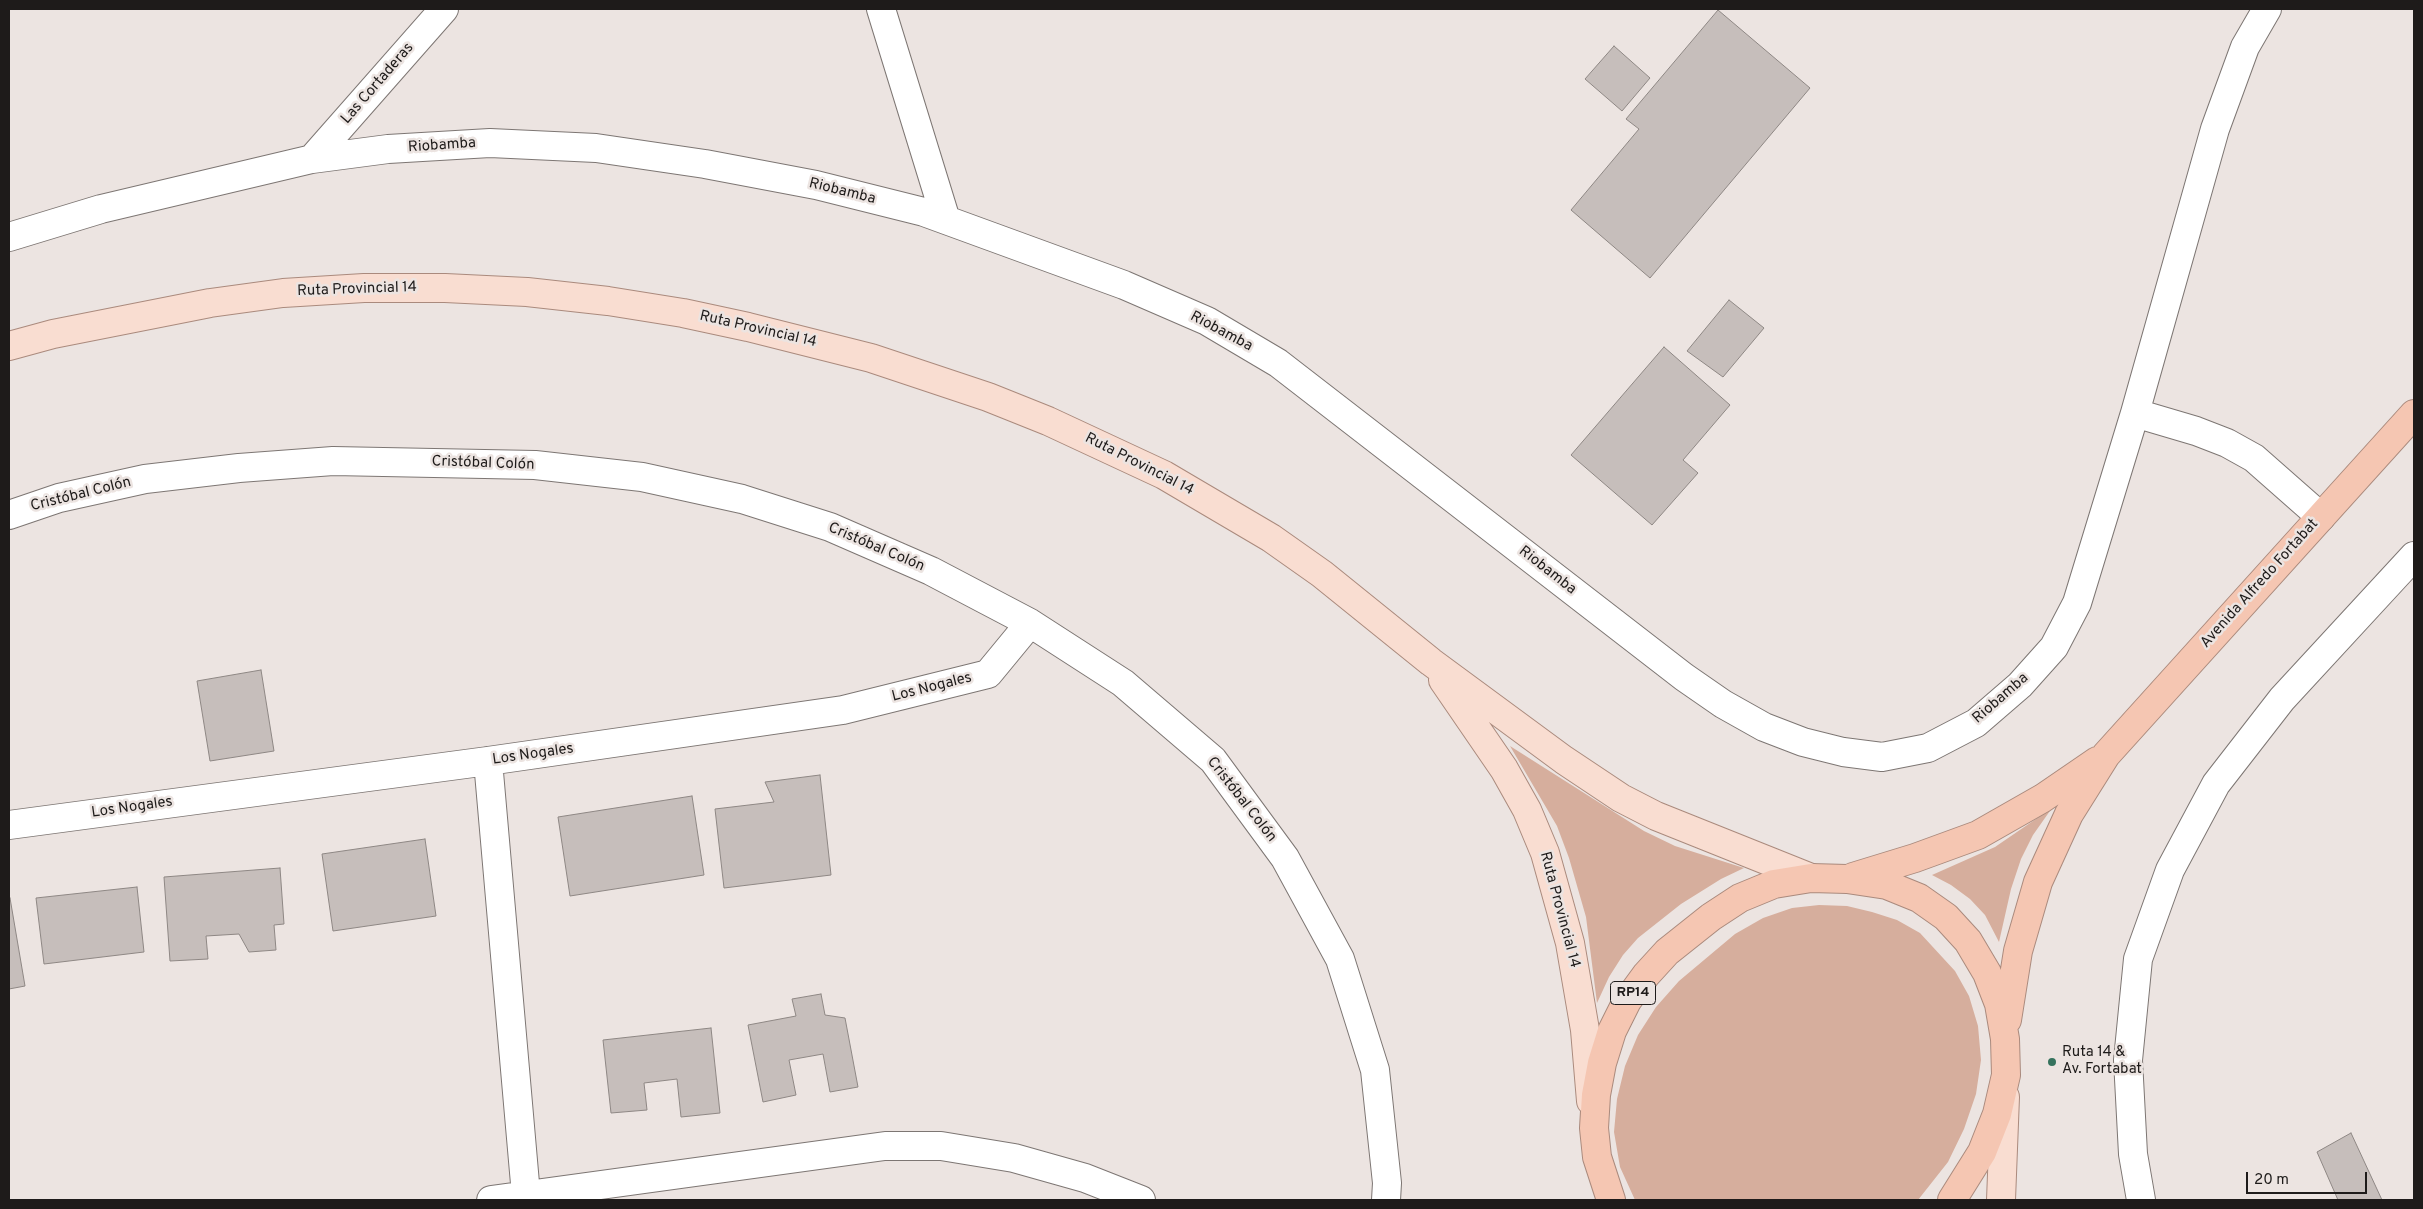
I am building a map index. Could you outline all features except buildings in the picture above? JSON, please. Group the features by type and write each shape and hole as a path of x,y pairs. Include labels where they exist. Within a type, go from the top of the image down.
{"highway":[{"name":"Avenida Alfredo Fortabat","path":"2005,1039 2018,951 2038,882 2069,814 2106,755 2414,414"},
{"name":"Avenida Alfredo Fortabat","path":"1847,879 1915,858 1978,834 2035,803 2106,755"},
{"name":"Ruta Provincial 14","path":"1611,1200 1597,1158 1594,1128 1596,1095 1602,1063 1612,1031 1627,1001 1646,975 1688,934 1740,898 1774,884 1811,878 1847,879 1887,885 1919,898 1946,917 1968,941 1988,972 1999,1004 2005,1039 2006,1075 1997,1114 1982,1152 1952,1200"},
{"path":"1597,1158 1602,1200"}],"main road":[{"name":"Ruta Provincial 14","path":"9,346 53,334 210,303 283,293 364,288 445,288 527,292 608,301 748,327 870,358 930,376 1040,418 1131,459 1216,504 1271,538 1322,574 1431,662 1564,760 1621,798 1656,816 1811,878"},
{"name":"Ruta Provincial 14","path":"1431,662 1504,769 1527,810 1545,853 1570,943 1584,1030 1594,1128"},
{"name":"Ruta Provincial 14","path":"2001,1200 2006,1075"}],"street":[{"name":"Las Cortaderas","path":"312,159 444,9"},
{"path":"881,9 946,220"},
{"name":"Riobamba","path":"9,237 111,207 312,159 388,149 490,143 596,148 705,164 816,185 946,220 1124,284 1207,322 1278,363 1676,671 1723,704 1764,728 1804,742 1843,752 1882,757 1928,748 1976,723 2020,685 2054,647 2077,603 2136,413 2215,129 2229,86 2245,47 2267,9"},
{"path":"2136,413 2196,431 2227,443 2254,458 2321,517"},
{"name":"Cristóbal Colón","path":"9,515 59,498 145,479 239,468 333,461 544,466 642,477 742,499 821,524 930,571 1030,623 1123,683 1213,760 1285,858 1340,960 1375,1070 1387,1183 1386,1200"},
{"path":"2141,1200 2133,1154 2128,1060 2138,958 2170,870 2216,784 2282,699 2414,556"},
{"name":"Los Nogales","path":"9,825 488,761 843,710 988,674 1030,623"},
{"path":"488,761 526,1196"},
{"path":"491,1200 885,1146 941,1146 1014,1158 1085,1178 1141,1200"}],"shaded area":[{"path":"1510,746 1644,831 1675,846 1744,868 1721,879 1681,904 1638,938 1623,955 1609,977 1597,1003 1586,917 1569,858 1557,826"},
{"path":"2052,808 2033,835 2021,859 2011,889 1999,942 1985,915 1970,899 1951,885 1932,875 1995,847"},
{"path":"1819,905 1847,906 1872,912 1897,920 1920,933 1955,971 1969,996 1978,1026 1981,1060 1976,1094 1964,1129 1948,1162 1918,1200 1635,1200 1620,1167 1614,1132 1617,1099 1625,1066 1638,1035 1656,1007 1679,981 1735,934 1763,918 1792,908"}],"place":[{"name":"Ruta 14 & Av. Fortabat","path":"2052,1062"}]}
